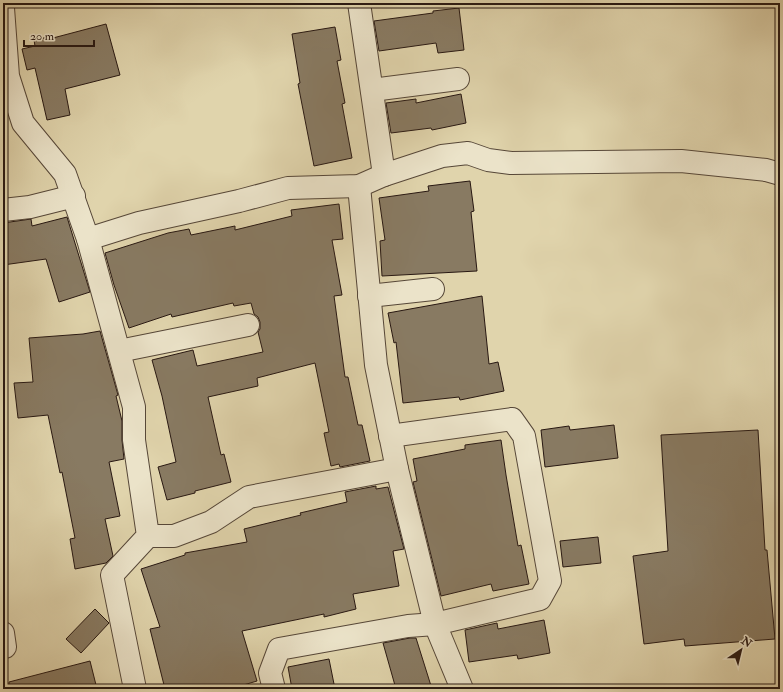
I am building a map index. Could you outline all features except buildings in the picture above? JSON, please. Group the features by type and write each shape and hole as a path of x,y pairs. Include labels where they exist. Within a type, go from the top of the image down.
{"street":[{"path":"364,3 372,90 384,175"},
{"path":"3,8 8,76 23,123 65,174 88,239 119,351 134,407 134,440 148,536"},
{"path":"372,90 458,79"},
{"path":"88,239 139,223 239,201 288,188 359,186 384,175 442,156 468,153 488,160 511,163 681,161 766,170 780,174"},
{"path":"359,186 376,364 390,436 435,624 462,689"},
{"path":"3,210 30,207 74,196"},
{"path":"369,296 433,289"},
{"path":"119,351 248,325"},
{"path":"274,689 270,673 279,649 408,626 435,624 540,599 550,581 524,436 512,419 390,436"},
{"path":"135,689 112,575 148,536 174,536 211,522 249,497 397,469"},
{"path":"3,633 5,647 3,648"}]}
